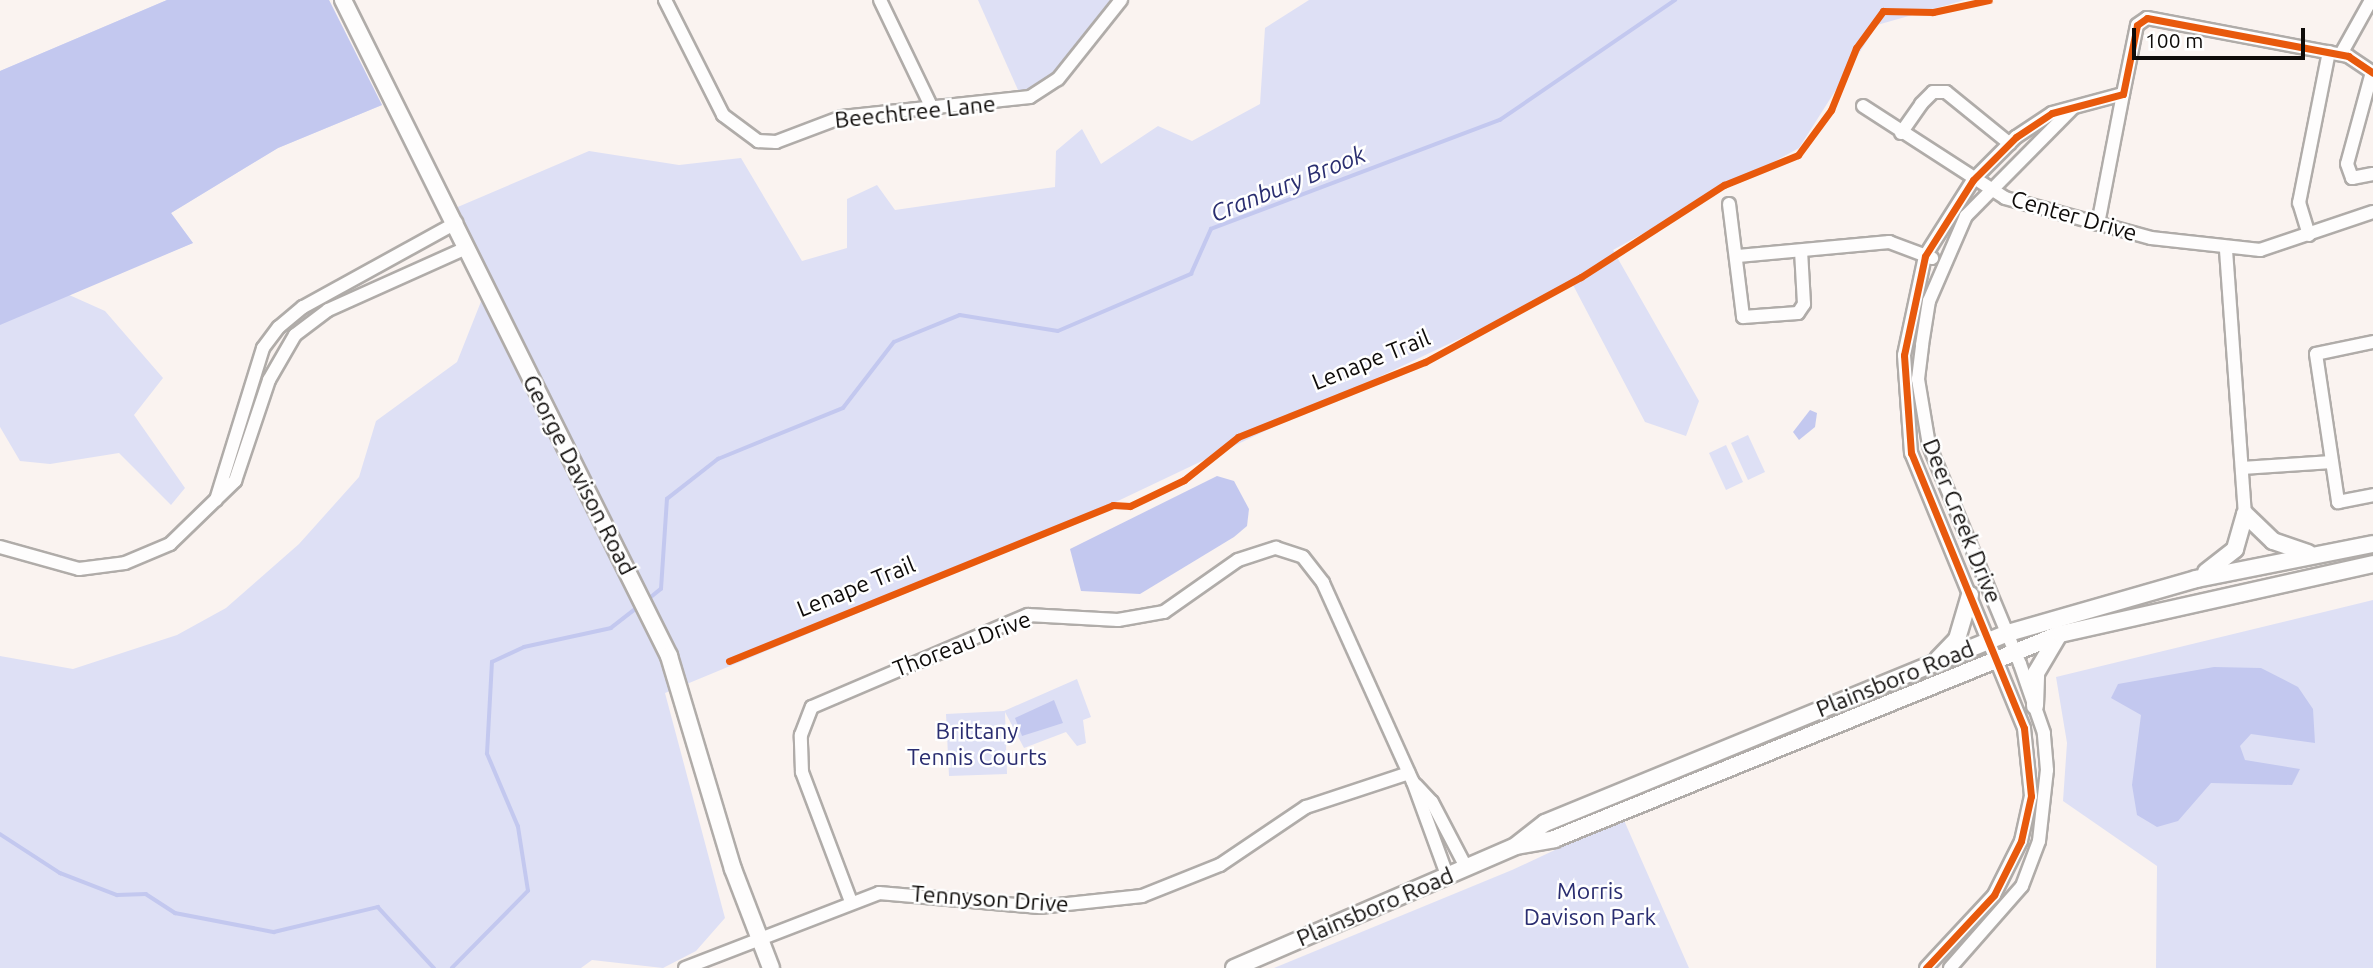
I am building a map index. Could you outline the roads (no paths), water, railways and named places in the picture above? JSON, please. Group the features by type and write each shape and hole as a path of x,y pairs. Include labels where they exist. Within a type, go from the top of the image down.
{"street":[{"name":"George Davison Road","path":"343,0 456,223 464,249 651,617 688,704 722,833 771,968"},
{"name":"Beechtree Lane","path":"665,0 723,115 758,141 776,142 842,117 1030,97 1058,79 1121,0"},
{"path":"880,0 932,108"},
{"path":"2309,235 2299,203 2335,53 2371,0"},
{"path":"2098,224 2137,25 2147,18 2335,53 2372,72 2347,164 2352,178 2373,174"},
{"path":"1901,133 1927,98 1946,92 2010,144"},
{"path":"2075,106 2123,94"},
{"name":"Center Drive","path":"1863,106 1989,190 2098,224 2226,250 2260,250 2373,212"},
{"name":"Deer Creek Drive","path":"1926,968 1994,895 2021,841 2031,796 2024,727 1997,657 1926,493 1907,430 1904,355 1925,256 1973,180 2010,144 2052,113 2075,106"},
{"name":"Deer Creek Drive","path":"1950,968 2022,886 2039,841 2047,770 2035,706 2015,650 1926,433 1918,379 1929,300 1942,262 1989,190 2075,106"},
{"path":"1729,204 1738,256 1743,317 1756,319 1798,313 1804,304 1801,251"},
{"path":"215,505 263,348 279,327 344,285 456,223"},
{"path":"1738,256 1888,242 1942,262"},
{"path":"0,547 59,567 125,563 170,544 215,505 235,481 262,397 295,335 352,299 464,249"},
{"path":"2196,579 2235,548 2245,514 2226,250"},
{"path":"344,285 352,299"},
{"path":"2373,342 2316,354 2338,502 2373,495"},
{"path":"248,393 262,397"},
{"path":"2242,468 2332,462"},
{"path":"2245,514 2284,547 2331,551"},
{"name":"Plainsboro Road","path":"1516,846 1545,823 2008,633 2196,579 2373,544"},
{"name":"Thoreau Drive","path":"850,899 803,772 801,735 812,706 1028,615 1118,620 1164,611 1264,549 1297,553 1316,571 1411,778 1447,875"},
{"name":"Plainsboro Road","path":"1234,968 1516,846 1554,839 1997,657 2060,634 2373,564"},
{"path":"1936,662 1957,639 1970,595"},
{"path":"2035,706 2036,673 2060,634"},
{"name":"Tennyson Drive","path":"685,968 850,899 897,892 1038,907 1142,896 1220,865 1306,807 1411,778"},
{"name":"Thoreau Drive","path":"1411,778 1433,802 1466,867"}],"water":[{"path":"167,0 329,0 382,105 278,148 171,213 193,243 0,325 0,71"},
{"path":"1810,410 1817,413 1815,427 1799,440 1793,432"},
{"path":"1217,476 1234,481 1249,509 1247,526 1234,537 1140,594 1081,591 1070,549"},
{"path":"2214,667 2261,668 2298,687 2313,709 2315,743 2251,734 2240,746 2245,760 2300,769 2292,785 2211,783 2178,821 2157,827 2137,815 2132,785 2141,715 2111,698 2118,684"},
{"path":"1054,700 1063,723 1022,736 1015,718"}],"waterway":[{"name":"Cranbury Brook","path":"646,601 661,589 667,499 718,459 843,408 894,342 960,315 1058,331 1191,274 1211,229 1500,120 1675,0"},
{"name":"Cranbury Brook","path":"452,968 528,891 518,827 487,754 492,662 524,647 611,628 640,605"},
{"name":"Cranbury Brook","path":"0,834 60,873 117,895 146,894 175,913 274,932 378,907 434,968"}],"park label":[{"name":"Brittany Tennis Courts","path":"977,744"},
{"name":"Morris Davison Park","path":"1590,904"}]}
